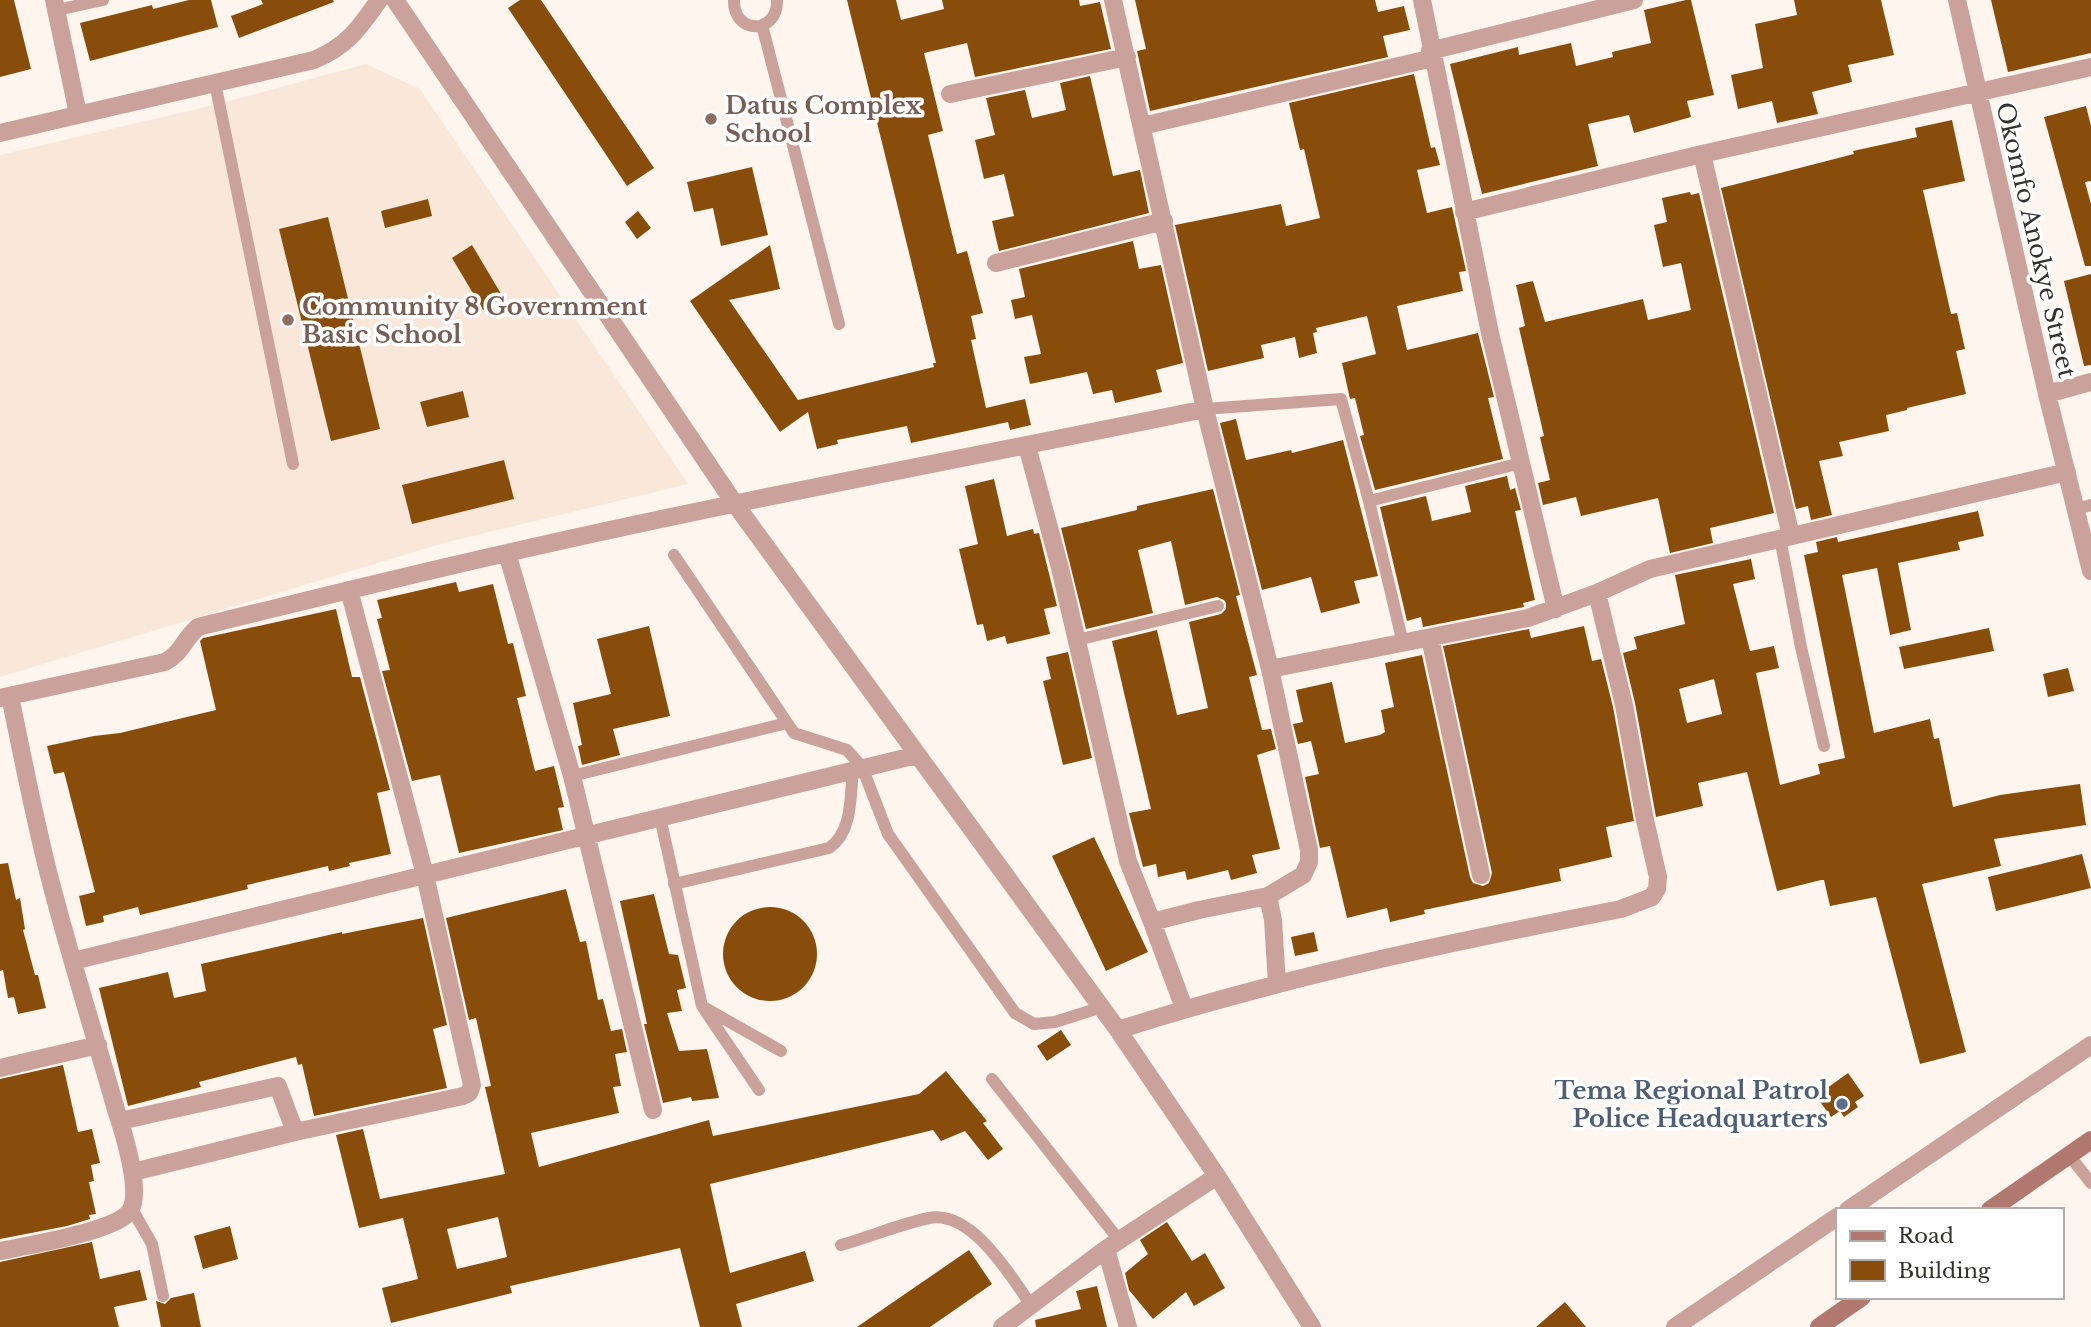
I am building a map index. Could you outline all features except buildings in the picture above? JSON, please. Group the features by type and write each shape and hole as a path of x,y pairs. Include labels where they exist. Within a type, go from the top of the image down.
{"main road":[{"path":"1993,1208 2091,1140"},
{"path":"1819,1327 1859,1299"}],"street":[{"path":"0,133 314,60 334,52 358,32 379,0"},
{"path":"395,0 734,504 1118,1030 1217,1177 1312,1327"},
{"path":"1113,0 1205,409 1270,669 1309,850 1309,862 1303,875 1268,896 1152,922"},
{"path":"1422,0 1464,212 1556,609"},
{"path":"1142,126 1432,55 1634,0"},
{"name":"Okomfo Anokye Street","path":"1957,0 2047,394 2067,472 2084,507 2091,571"},
{"path":"56,5 78,114"},
{"path":"950,94 1127,57"},
{"path":"1464,212 1702,154 2091,67"},
{"path":"1702,154 1786,537"},
{"path":"996,263 1164,221"},
{"path":"2047,394 2091,382"},
{"path":"0,1251 106,1227 124,1218 132,1209 133,1172 51,883 5,697 165,662 179,653 186,638 198,627 349,590 734,504 1205,409"},
{"path":"1027,446 1077,640 1128,861 1184,1008"},
{"path":"1270,669 1528,618 1597,593 1650,569 2067,472"},
{"path":"507,553 572,776 653,1110"},
{"path":"133,1172 295,1132 464,1096 469,1093 472,1085 425,875 349,590"},
{"path":"1118,1030 1184,1008 1378,958 1621,909 1652,897 1657,889 1658,877 1644,820 1624,705 1597,593"},
{"path":"1430,638 1481,875"},
{"path":"73,961 917,755"},
{"path":"1268,896 1273,920 1277,984"},
{"path":"0,1068 98,1045"},
{"path":"1851,1208 2091,1045"},
{"path":"120,1121 278,1086 295,1132"},
{"path":"1002,1327 1112,1245 1217,1177"},
{"path":"1675,1327 1836,1218"},
{"path":"1112,1245 1128,1327"}],"lane":[{"path":"56,5 103,0"},
{"path":"734,0 736,14 754,27 762,26 774,16 777,0"},
{"path":"762,26 839,324"},
{"path":"215,83 293,464"},
{"path":"1205,409 1341,399 1403,643"},
{"path":"1369,501 1521,463"},
{"path":"1786,537 1801,648 1824,746"},
{"path":"674,555 794,733 846,750 858,768 888,834 1015,1013 1034,1024 1055,1022 1101,1007"},
{"path":"1077,640 1218,606"},
{"path":"572,776 787,723"},
{"path":"674,884 829,848 839,841 845,830 858,768"},
{"path":"660,817 702,1006 759,1090"},
{"path":"702,1006 781,1051"},
{"path":"992,1079 1112,1245"},
{"path":"2069,1155 2091,1183"},
{"path":"132,1209 152,1244 163,1296"},
{"path":"841,1245 932,1217 954,1221 973,1230 1031,1305"}],"shaded area":[{"name":"Community 8 Government Basic School","path":"366,64 420,89 688,484 444,543 0,677 0,155 214,105"}],"place":[{"name":"Datus Complex School","path":"711,119"},
{"name":"Community 8 Government Basic School","path":"288,320"},
{"name":"Tema Regional Patrol Police Headquarters","path":"1842,1104"}]}
